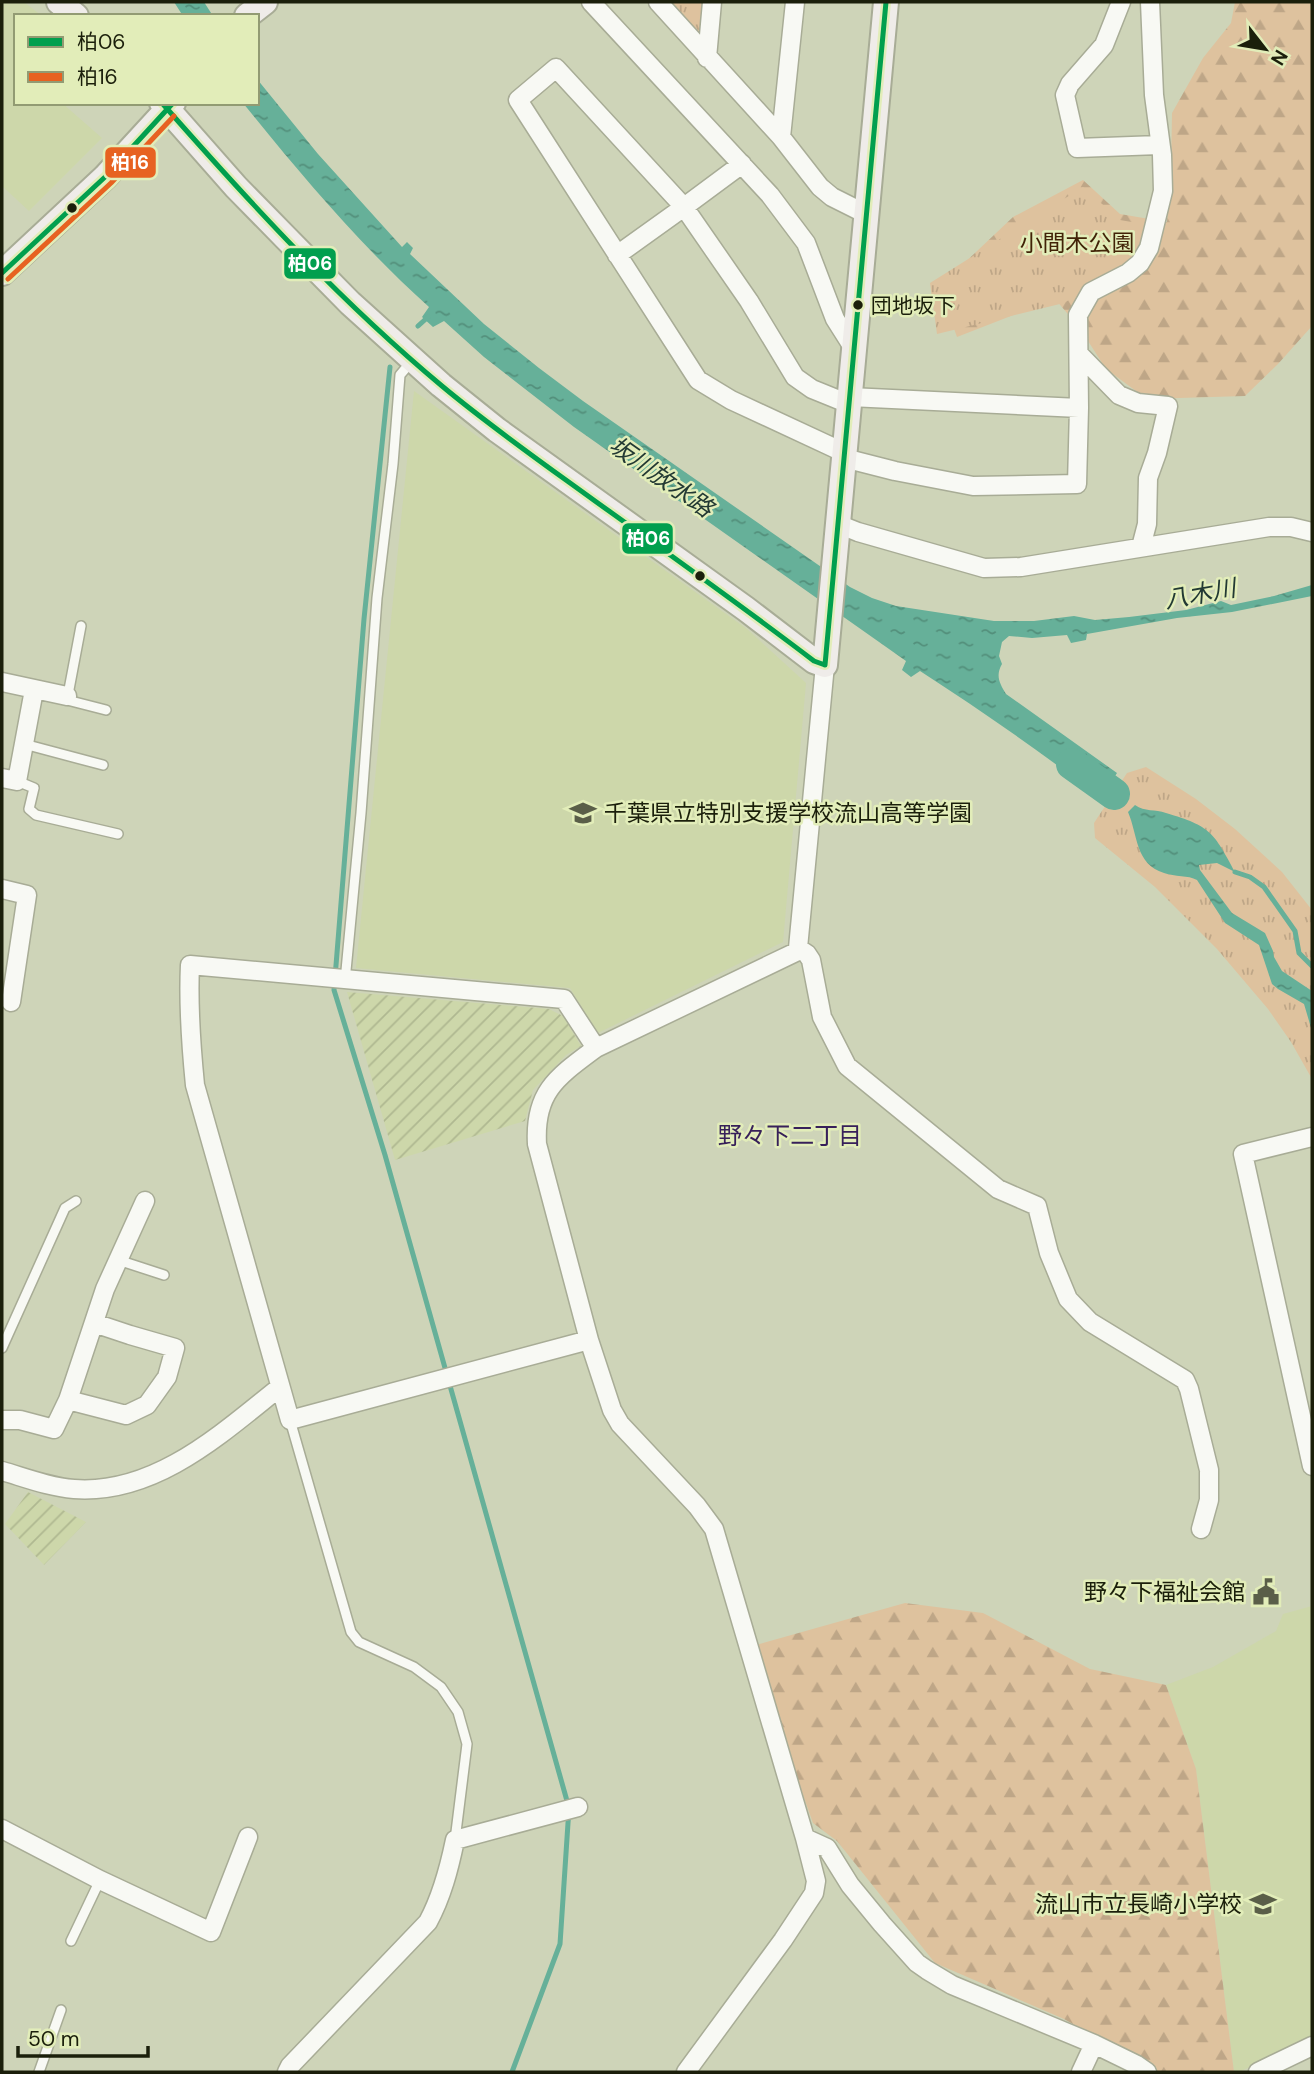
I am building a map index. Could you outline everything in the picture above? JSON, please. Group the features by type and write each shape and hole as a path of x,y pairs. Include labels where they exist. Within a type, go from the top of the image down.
{"street":[{"path":"59,2 74,14"},
{"path":"591,2 770,195 802,237 835,319 854,349"},
{"path":"658,2 781,138 820,187 832,197 866,214"},
{"path":"707,58 712,2"},
{"path":"781,138 795,2"},
{"path":"686,2072 783,1940 814,1893 816,1881 714,1529 697,1506 620,1424 612,1410 589,1340 537,1144 536,1126 539,1106 550,1088 569,1068 596,1048 796,952 798,948 886,2"},
{"path":"1121,2 1104,45 1070,84 1065,95 1077,148 1159,145"},
{"path":"1079,408 850,400 812,389 795,377 749,301 684,207 556,68 518,100 698,380 731,400 844,456 895,471 973,486 1077,484 1079,408 1078,315 1091,292 1140,263 1149,248 1164,183 1154,95 1150,2"},
{"path":"2,273 105,177 168,106 269,221 350,303 413,361 496,430 746,609 814,661 825,657"},
{"path":"617,255 742,164"},
{"path":"1079,354 1119,395 1138,403 1168,406 1148,478 1147,524 1141,547"},
{"path":"838,533 858,532 984,568 1021,567 1269,527 1291,527 1312,532"},
{"path":"2,682 67,696"},
{"path":"9,779 24,744 34,690"},
{"path":"2,889 27,895 7,1001"},
{"path":"798,948 811,960 822,1017 847,1066 998,1189 1037,1206 1049,1253 1068,1299 1090,1322 1185,1380 1209,1470 1209,1500 1201,1529"},
{"path":"589,1340 290,1420 195,1085 190,1022 190,965 564,999 596,1048"},
{"path":"1312,1137 1243,1154 1312,1466"},
{"path":"2,1420 20,1420 54,1429 68,1400 105,1289 145,1201"},
{"path":"68,1400 126,1415 147,1405 167,1377 176,1348 94,1323"},
{"path":"2,1471 45,1485 65,1488 91,1489 120,1485 162,1470 189,1455 280,1387"},
{"path":"286,2072 428,1922 438,1905 455,1840 572,1809"},
{"path":"2,1829 100,1880 211,1932 248,1837"},
{"path":"805,1838 827,1848 850,1885 917,1963 927,1970 952,1985 1094,2044 1147,2072"},
{"path":"1081,2072 1094,2044"},
{"path":"1258,2072 1312,2046"}],"lane":[{"path":"345,981 376,611 400,375 413,361"},
{"path":"81,626 67,700 106,710"},
{"path":"24,744 103,765"},
{"path":"9,779 34,788 29,809 36,815 118,834"},
{"path":"2,1348 65,1208 76,1201"},
{"path":"118,1260 164,1275"},
{"path":"290,1420 351,1632 359,1642 414,1667 441,1688 458,1713 467,1744 455,1840"},
{"path":"71,1941 100,1880"},
{"path":"39,2072 61,2010"}],"shaded area":[{"path":"2,2 24,2 39,14 14,14 14,105 64,105 102,138 29,211 2,186"},
{"name":"千葉県立特別支援学校流山高等学園","path":"414,391 747,629 806,683 783,942 598,1033 570,988 356,968"},
{"path":"347,992 549,1009 563,1016 581,1046 566,1055 533,1090 525,1121 395,1160"},
{"path":"28,1492 86,1522 44,1565 5,1524"},
{"name":"流山市立長崎小学校","path":"1312,1606 1312,2039 1234,2072 1196,1769 1166,1685 1213,1667 1276,1631 1283,1614"}],"green space":[{"path":"668,2 708,2 704,34 698,36"},
{"path":"1235,2 1312,2 1312,326 1245,396 1147,399 1106,369 1079,327 1055,299 957,337 939,287 1013,217 1083,180 1120,214 1167,222 1172,113 1203,58 1231,23"},
{"name":"小間木公園","path":"1083,187 1120,220 1149,225 1145,248 1128,268 1064,303 937,334 930,283"},
{"path":"1146,767 1196,799 1235,829 1282,872 1312,910 1312,1079 1268,1009 1217,949 1155,887 1095,838 1094,823 1127,773"},
{"path":"905,1603 983,1613 1090,1669 1166,1685 1196,1769 1234,2072 1157,2072 1064,2019 935,1963 837,1841 813,1823 785,1745 756,1645"}],"water":[{"path":"174,2 204,2 212,14 182,14"},
{"path":"259,81 318,154 402,247 407,242 413,248 410,254 484,324 583,401 850,587 872,598 896,606 994,621 1034,621 1074,616 1095,620 1129,617 1186,610 1221,601 1231,605 1312,585 1312,596 1232,612 1177,618 1087,634 1086,640 1071,643 1067,635 1032,638 1009,636 1002,642 999,676 1006,694 1117,773 1101,798 920,671 911,677 902,670 906,661 574,427 484,357 444,321 433,327 422,317 429,307 379,259 287,157 245,105 259,105"},
{"path":"1135,805 1193,822 1216,840 1235,872 1217,863 1199,865 1200,870 1232,913 1265,933 1282,971 1312,991 1312,1031 1304,1004 1272,984 1259,945 1225,923 1197,880 1164,873 1148,863 1139,848 1128,812"}],"waterway":[{"path":"418,326 428,317"},
{"path":"390,367 364,619 334,990 385,1155 569,1808 560,1944 512,2072"},
{"name":"坂川放水路","path":"1072,764 1114,794"},
{"path":"1235,872 1250,877 1264,887 1295,931 1299,953 1312,966"}],"transit line":[{"name":"柏06","path":"825,665 886,2"},
{"name":"柏06","path":"164,105 297,250 404,354 518,445 814,661 825,665"},
{"name":"柏06","path":"2,273 105,177 171,105"},
{"name":"柏16","path":"8,279 111,183 174,116"}],"place":[{"name":"団地坂下","path":"858,305"},
{"name":"千葉県立特別支援学校流山高等学園","path":"583,813"},
{"name":"野々下福祉会館","path":"1266,1592"},
{"name":"流山市立長崎小学校","path":"1263,1904"}],"district":[{"name":"野々下二丁目","path":"790,1136"}],"water label":[{"name":"八木川","path":"1200,594"}]}
